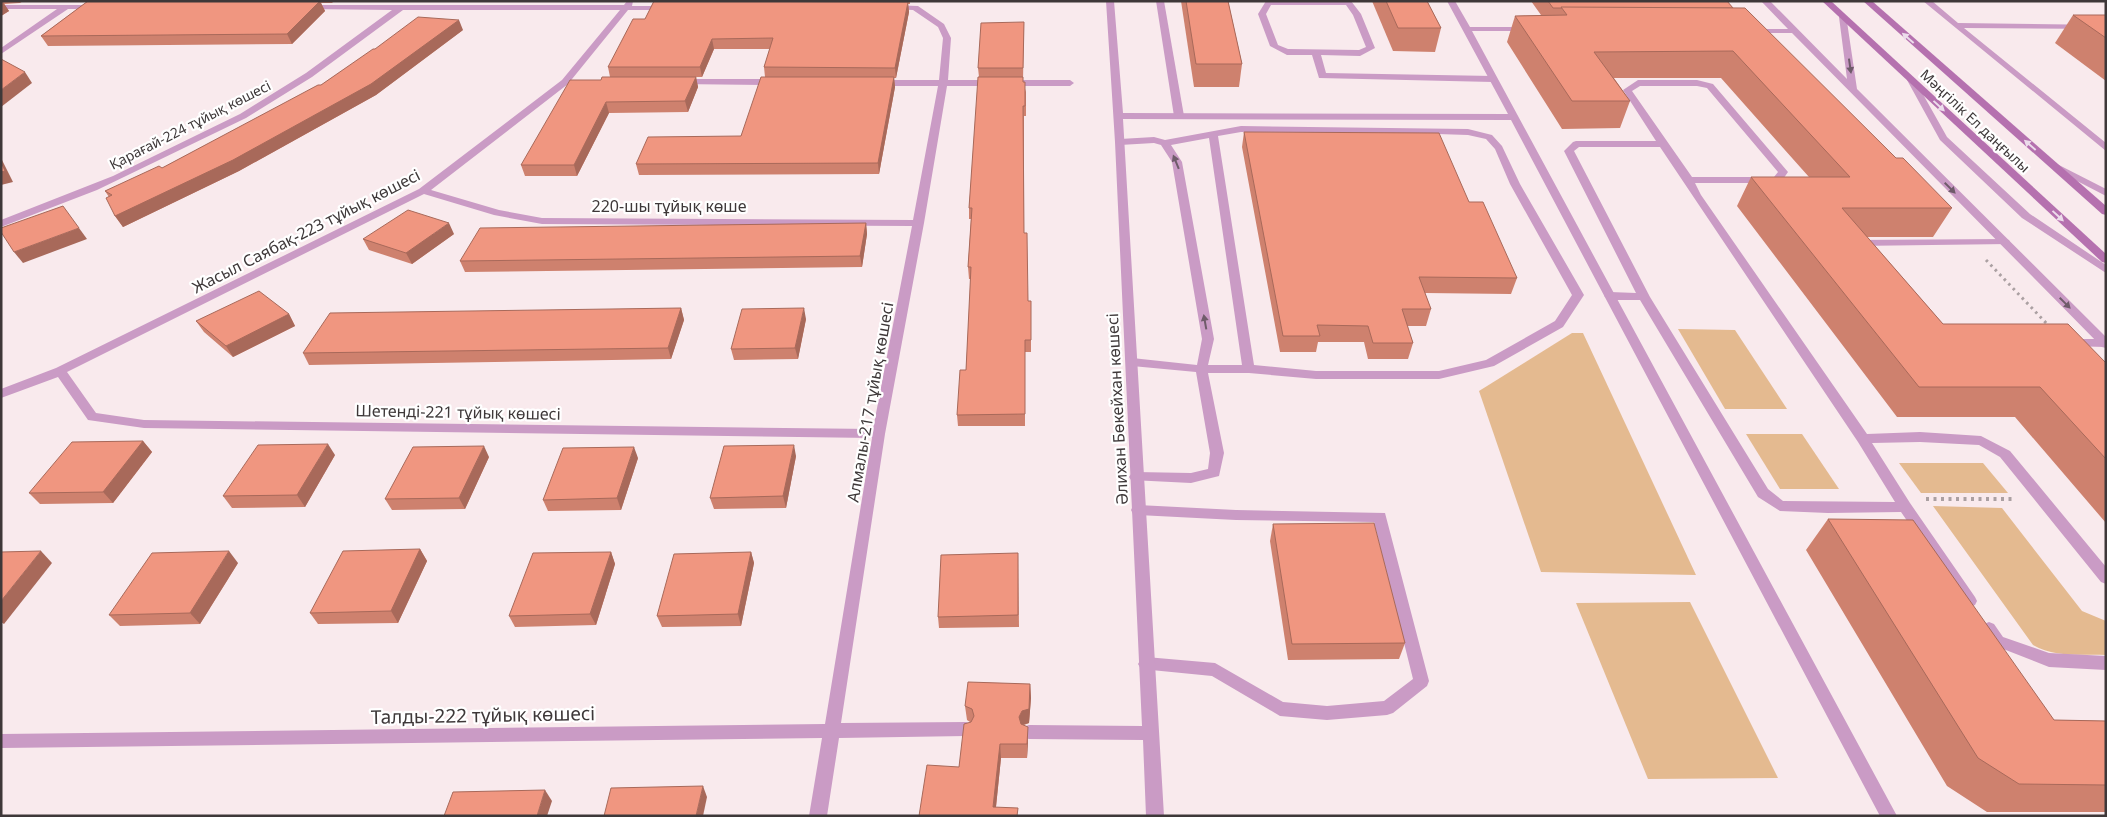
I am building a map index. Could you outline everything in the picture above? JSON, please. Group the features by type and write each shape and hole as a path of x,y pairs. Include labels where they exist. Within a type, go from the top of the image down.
{"main road":[{"name":"Мәңгілік Ел даңғылы","path":"1826,1 2106,260"},
{"name":"Мәңгілік Ел даңғылы","path":"1867,1 2106,212"},
{"path":"1880,1 1892,24"}],"street":[{"name":"Әлихан Бөкейхан көшесі","path":"1110,1 1132,362 1136,477 1154,816"},
{"path":"1160,1 1179,116"},
{"path":"1451,1 1889,816"},
{"path":"1765,1 2105,344"},
{"path":"1927,1 2106,148"},
{"path":"1269,3 1348,3 1358,14 1371,48 1360,53 1316,52 1287,52 1274,46 1262,14 1269,3"},
{"path":"292,7 629,5 676,8"},
{"name":"Жасыл Саябақ-223 тұйық көшесі","path":"1,394 60,371 286,261 422,191 570,82 629,5"},
{"path":"1,7 105,7"},
{"path":"1,52 66,7"},
{"name":"Қарағай-224 тұйық көшесі","path":"1,224 73,197 142,166 276,98 332,60 401,7"},
{"name":"Алмалы-217 тұйық көшесі","path":"818,816 879,434 944,83 946,38 940,26 915,8 883,8"},
{"path":"1843,17 1853,90"},
{"path":"1958,25 2106,26"},
{"path":"1467,29 1536,29"},
{"path":"1742,31 1794,31"},
{"path":"1316,52 1322,76 1334,78 1494,79"},
{"path":"1911,80 1943,138 2026,216 2106,270"},
{"path":"675,82 784,82"},
{"path":"864,83 1070,83"},
{"path":"1689,180 1777,180 1782,172 1710,86 1697,83 1638,83 1627,90 1689,180 1696,195 1863,439 1903,503 1998,641 2049,660 2106,662"},
{"path":"1117,116 1514,117"},
{"path":"1120,142 1154,140 1165,143 1241,129 1407,130 1468,132 1489,137 1499,148 1515,184 1578,295 1559,324 1490,363 1439,375 1316,375 1249,369 1201,369 1132,362"},
{"path":"1213,134 1249,369"},
{"path":"1136,477 1191,478 1214,473 1217,453 1201,369 1206,355 1208,339 1178,162 1165,143"},
{"path":"1663,144 1576,144 1569,151 1644,297 1763,493 1780,506 1828,508 1903,503"},
{"path":"2053,165 2106,193"},
{"name":"220-шы тұйық көше","path":"422,191 498,213 542,221 919,223"},
{"path":"1839,243 2004,242"},
{"path":"1610,296 1644,297"},
{"path":"2057,344 2105,344"},
{"name":"Шетенді-221 тұйық көшесі","path":"60,371 92,417 144,424 879,434"},
{"path":"1863,439 1920,438 1981,441 2005,454 2106,578"},
{"path":"1138,510 1236,515 1380,517 1421,681 1387,708 1327,713 1280,709 1215,670 1146,664"},
{"name":"Талды-222 тұйық көшесі","path":"1,741 966,729"},
{"path":"1029,732 1150,733"}],"path":[{"path":"1903,503 2042,499"}],"shaded area":[{"path":"1678,329 1735,330 1787,409 1725,409"},
{"path":"1572,333 1583,333 1696,575 1541,572 1479,391"},
{"path":"1746,434 1802,434 1839,489 1780,489"},
{"path":"1899,463 1983,463 2008,493 1921,493"},
{"path":"1933,506 2002,508 2082,611 2106,621 2106,655 2059,654 2033,645"},
{"path":"1690,602 1778,778 1648,779 1576,603"}],"building":[{"path":"88,1 320,1 287,34 41,36"},
{"path":"654,1 908,2 895,68 764,67 773,38 712,39 700,67 608,67 633,19 645,19"},
{"path":"1186,1 1228,1 1242,64 1196,64"},
{"path":"1386,1 1427,1 1441,28 1398,28"},
{"path":"1548,1 1727,1 1733,8 1553,8"},
{"path":"1561,7 1745,8 1896,158 1903,158 1952,208 1842,208 1943,324 2068,324 2106,363 2106,459 2040,387 1919,387 1751,177 1850,177 1733,51 1594,52 1630,101 1572,101 1515,16 1567,15"},
{"path":"2073,15 2106,15 2106,38"},
{"path":"418,17 459,20 371,84 233,160 115,216 106,198 112,195 105,191 159,166 162,168 321,85 375,49"},
{"path":"1024,22 1023,68 978,68 981,23"},
{"path":"1,59 25,72 1,90"},
{"path":"602,77 696,77 685,101 606,102 574,165 521,165 570,80 601,80"},
{"path":"761,77 894,77 878,163 636,164 648,137 741,136"},
{"path":"978,77 1023,77 1023,82 1025,82 1025,106 1023,106 1024,233 1027,233 1028,301 1031,301 1031,340 1025,340 1025,414 957,415 960,370 966,370 971,267 968,267 972,208 969,208"},
{"path":"1244,132 1439,133 1469,202 1483,202 1517,278 1419,277 1431,309 1402,309 1413,343 1373,343 1368,326 1317,325 1320,336 1283,336"},
{"path":"1,162 5,171 1,172"},
{"path":"63,206 79,228 14,252 1,232 1,228"},
{"path":"408,210 449,223 406,253 363,239"},
{"path":"866,223 860,256 460,261 480,228"},
{"path":"259,291 289,314 226,346 196,321"},
{"path":"681,308 668,348 303,353 330,313"},
{"path":"804,308 795,348 731,349 742,309"},
{"path":"143,441 103,492 29,493 72,442"},
{"path":"328,444 297,495 223,496 258,445"},
{"path":"794,445 783,496 710,498 724,446"},
{"path":"484,446 459,498 385,499 413,447"},
{"path":"634,447 617,498 543,500 563,448"},
{"path":"1828,519 1913,520 2054,720 2106,721 2106,785 2019,784 1978,758"},
{"path":"1374,523 1405,643 1292,644 1273,524"},
{"path":"420,549 391,611 310,613 343,551"},
{"path":"41,551 1,601 1,552"},
{"path":"229,551 190,613 109,615 152,553"},
{"path":"611,552 590,614 509,616 533,553"},
{"path":"751,552 738,614 657,616 674,554"},
{"path":"1018,553 1018,615 938,617 941,555"},
{"path":"968,682 1030,684 1029,709 1022,711 1019,717 1021,724 1028,727 1027,744 1000,744 993,807 1018,808 1017,816 919,816 927,765 959,767 964,724 971,722 974,716 972,709 965,706"},
{"path":"703,786 696,816 604,816 611,788"},
{"path":"545,790 537,816 444,816 453,792"}]}
